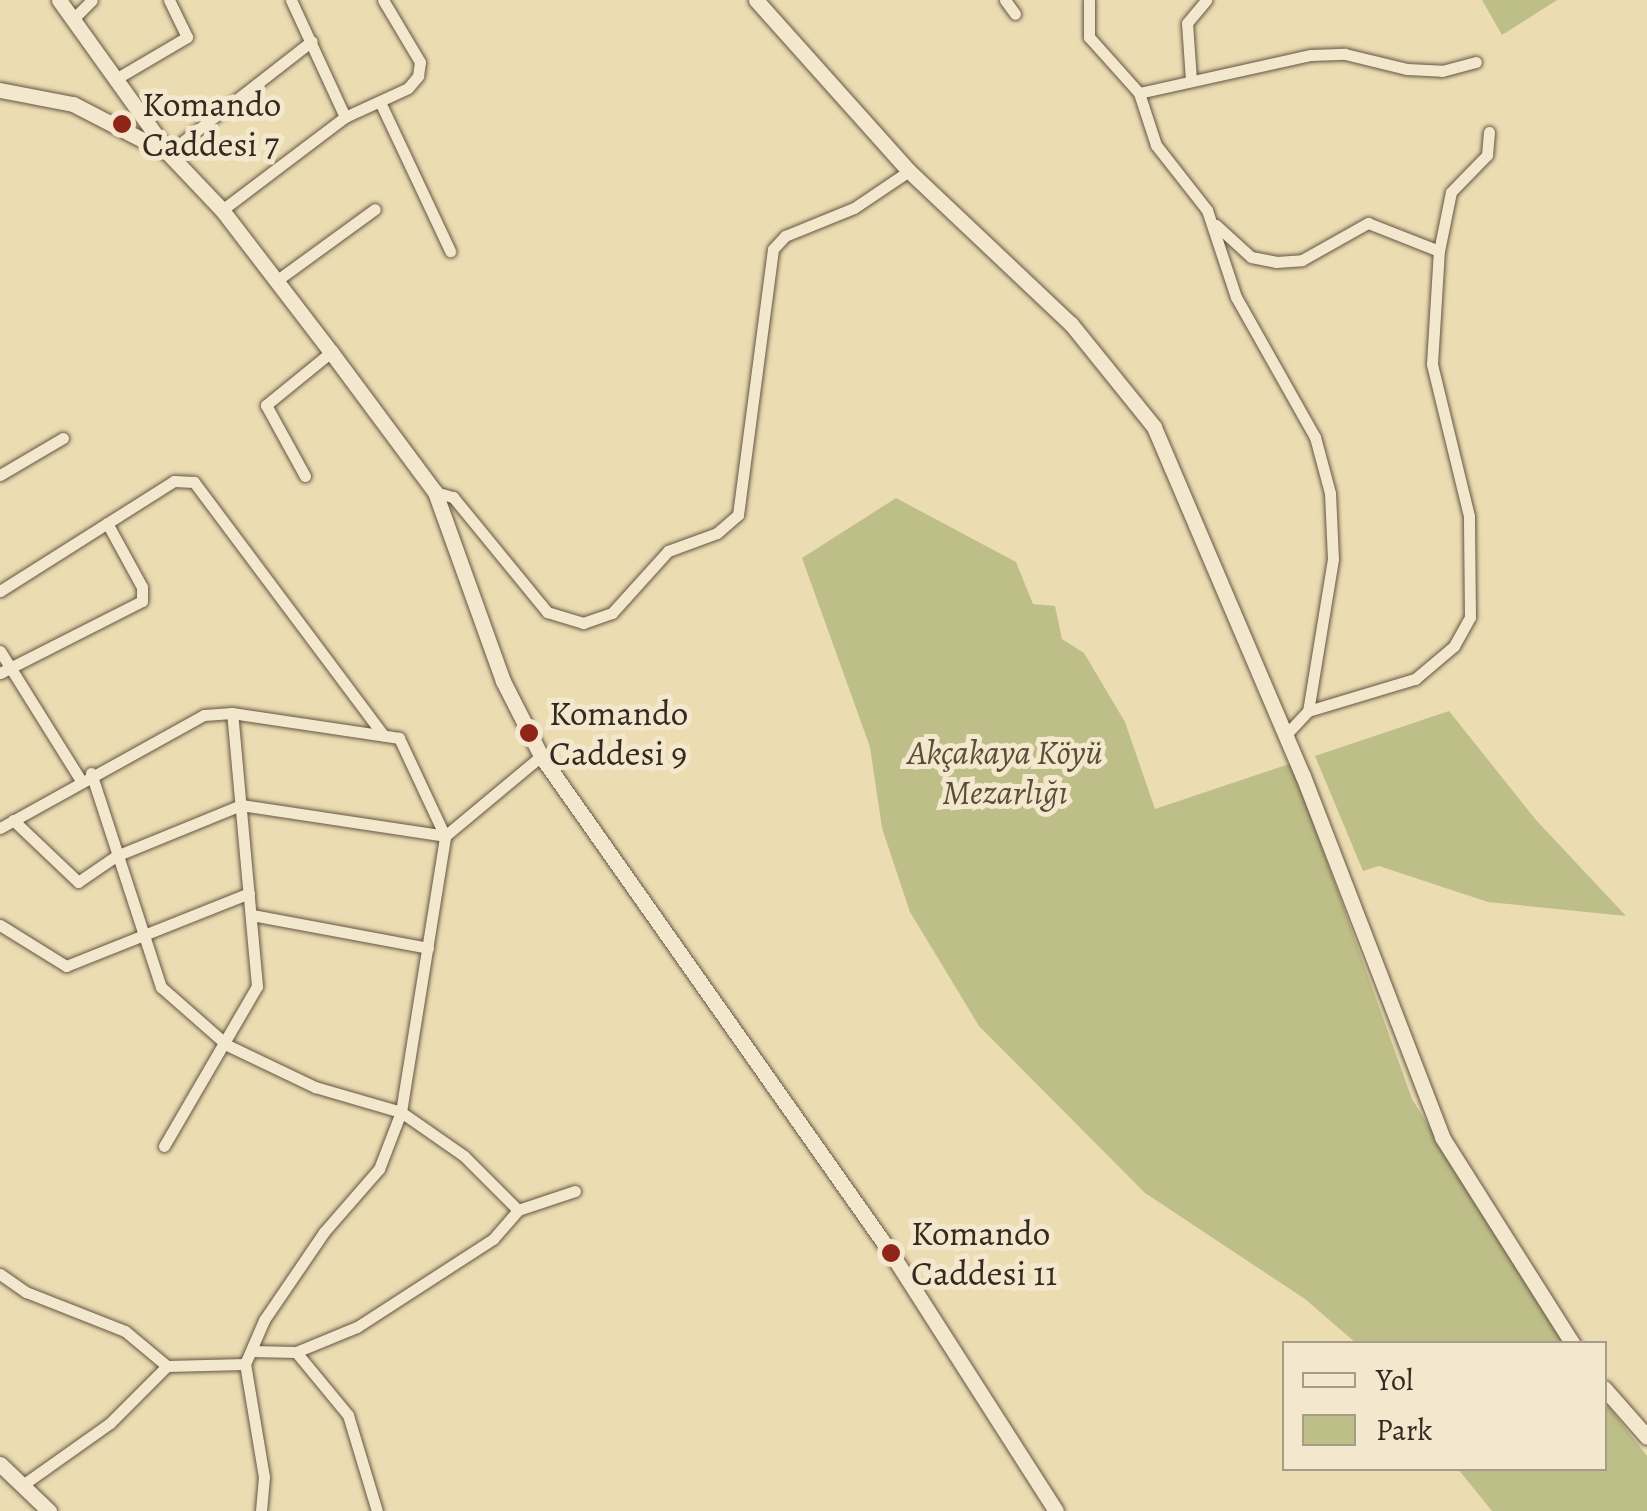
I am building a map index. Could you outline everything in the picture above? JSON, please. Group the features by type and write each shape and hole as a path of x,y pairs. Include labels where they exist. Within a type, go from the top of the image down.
{"street":[{"path":"59,0 119,77 168,154 222,210 436,492 504,681 541,756 892,1253 1056,1511"},
{"path":"74,18 92,0"},
{"path":"119,77 188,37 168,0"},
{"path":"290,0 345,117"},
{"path":"222,210 345,117 408,88 420,62 383,0"},
{"path":"756,0 909,172 1070,324 1132,393 1154,427 1286,736 1442,1136 1571,1341"},
{"path":"1005,0 1015,14"},
{"path":"1089,0 1088,37 1138,93 1156,145 1213,222 1250,258"},
{"path":"1191,80 1187,23 1206,0"},
{"path":"168,154 312,41"},
{"path":"1138,93 1311,55 1345,54 1407,69 1476,62"},
{"path":"0,90 73,104 122,124 168,154"},
{"path":"380,102 450,251"},
{"path":"1286,736 1308,711 1415,679 1454,646 1470,617 1470,516 1432,364 1440,251 1451,192 1486,155 1488,132"},
{"path":"436,492 453,497 547,612 584,624 612,613 668,551 717,533 738,514 773,249 785,236 854,208 909,172"},
{"path":"276,281 375,208"},
{"path":"1213,222 1251,325 1308,420 1330,493 1333,559 1308,711"},
{"path":"1228,268 1250,258 1302,260 1368,223 1440,251"},
{"path":"305,476 266,406 331,352"},
{"path":"0,476 63,438"},
{"path":"0,591 174,481 200,486 384,736"},
{"path":"5,671 142,601 142,587 107,524"},
{"path":"0,650 5,671 86,776 161,987 227,1044 316,1086 401,1112 464,1156 518,1210"},
{"path":"164,1146 227,1044 257,986 232,713"},
{"path":"0,828 86,776 204,715 232,713 400,738 444,836 401,1112 379,1169 324,1232 264,1320 246,1364 264,1477 260,1511"},
{"path":"13,820 78,882 116,856 241,805 444,836 541,756"},
{"path":"0,924 66,966 249,893"},
{"path":"252,915 428,948"},
{"path":"251,1351 296,1352 358,1327 493,1239 518,1210 575,1191"},
{"path":"0,1274 26,1292 125,1331 166,1366 246,1364"},
{"path":"296,1352 348,1415 378,1511"},
{"path":"24,1484 110,1423 166,1366"},
{"path":"1607,1391 1647,1437"},
{"path":"0,1464 49,1511"}],"green space":[{"path":"1482,0 1557,0 1502,35"},
{"name":"Akçakaya Köyü Mezarlığı","path":"896,498 1016,562 1033,604 1055,606 1062,639 1084,653 1125,722 1155,809 1292,763 1412,1099 1562,1341 1354,1341 1305,1299 1145,1193 979,1026 910,912 882,828 870,747 802,558"},
{"path":"1449,711 1536,820 1626,916 1488,902 1379,866 1363,871 1315,756"},
{"path":"1607,1405 1647,1456 1647,1511 1492,1511 1460,1471 1607,1471"}],"place":[{"name":"Komando Caddesi 7","path":"122,124"},
{"name":"Komando Caddesi 9","path":"529,733"},
{"name":"Komando Caddesi 11","path":"891,1253"}]}
